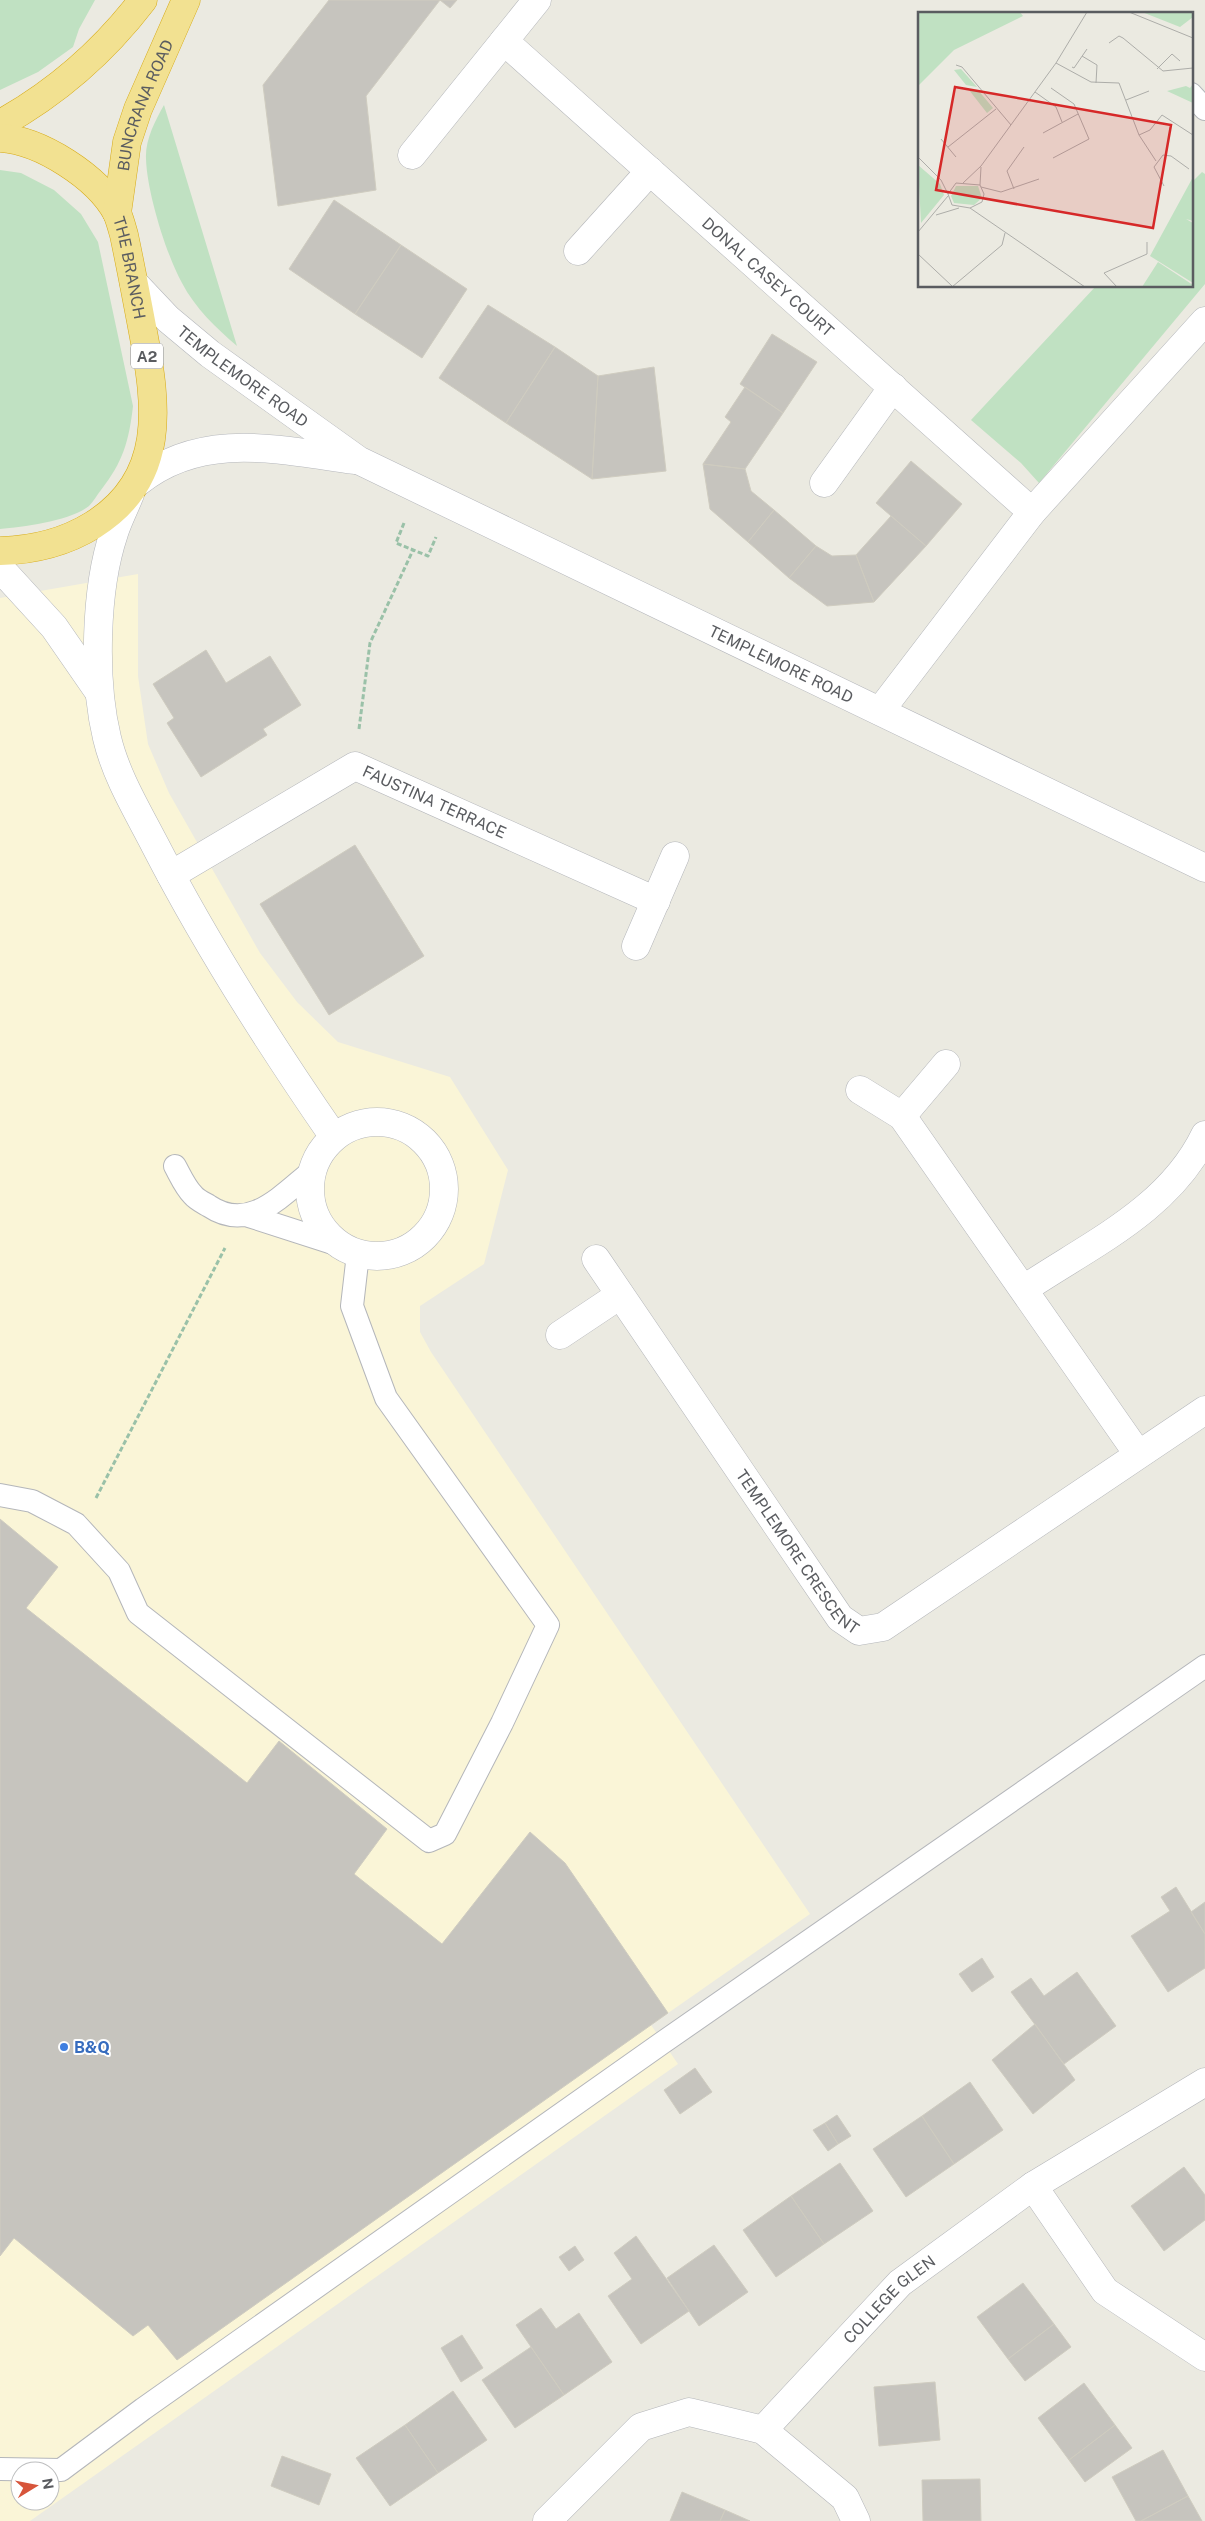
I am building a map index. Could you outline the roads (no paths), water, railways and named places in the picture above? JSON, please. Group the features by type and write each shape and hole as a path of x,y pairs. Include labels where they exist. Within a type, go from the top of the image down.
{"highway":[{"path":"0,124 32,106 62,84 104,45 143,0"},
{"name":"BUNCRANA ROAD","path":"117,213 127,142 138,109 186,0"},
{"name":"THE BRANCH","path":"0,138 37,146 69,164 98,189 117,213 124,235 134,283 153,387 150,453 134,488 104,518 78,534 49,546 0,551"}],"street":[{"path":"412,155 537,0"},
{"name":"DONAL CASEY COURT","path":"504,41 1032,512"},
{"path":"578,251 650,171"},
{"name":"TEMPLEMORE ROAD","path":"134,283 168,320 210,354 358,460 1205,868"},
{"path":"880,711 1032,512 1205,321"},
{"path":"824,482 893,387"},
{"name":"TEMPLEMORE ROAD","path":"134,488 153,469 171,460 198,451 222,448 279,450 358,460"},
{"path":"134,488 114,532 106,560 100,627 98,692 108,739 121,778 171,875 269,1042 334,1137"},
{"path":"0,568 54,627 98,692"},
{"name":"FAUSTINA TERRACE","path":"171,875 355,766 656,901"},
{"path":"636,946 674,856"},
{"path":"902,1116 946,1064"},
{"path":"860,1090 902,1116 1138,1454"},
{"path":"376,1122 399,1126 419,1137 434,1155 442,1176 443,1199 436,1221 422,1239 403,1251 380,1257 348,1250 323,1230 314,1212 310,1192 312,1172 320,1153 334,1137 354,1126 376,1122"},
{"path":"1024,1289 1150,1207 1173,1184 1199,1148 1205,1135"},
{"name":"TEMPLEMORE CRESCENT","path":"596,1259 840,1618 859,1631 883,1627 1205,1410"},
{"path":"560,1334 620,1295"},
{"name":"COLLEGE GLEN","path":"763,2430 900,2283 1033,2186 1205,2082"},
{"path":"1033,2186 1105,2291 1205,2357"},
{"path":"547,2521 642,2427 689,2412 763,2430 845,2498 856,2521"}],"lane":[{"path":"1192,95 1205,109"},
{"path":"0,1495 32,1502 76,1524 119,1571 138,1613 429,1841 446,1834 548,1626 386,1398 352,1306 348,1250 244,1216 217,1212 193,1196 175,1166"},
{"path":"244,1216 274,1202 312,1172"},
{"path":"0,2468 61,2470 151,2403 654,2048 1205,1666"}],"place":[{"name":"B&Q","path":"64,2047"}]}
